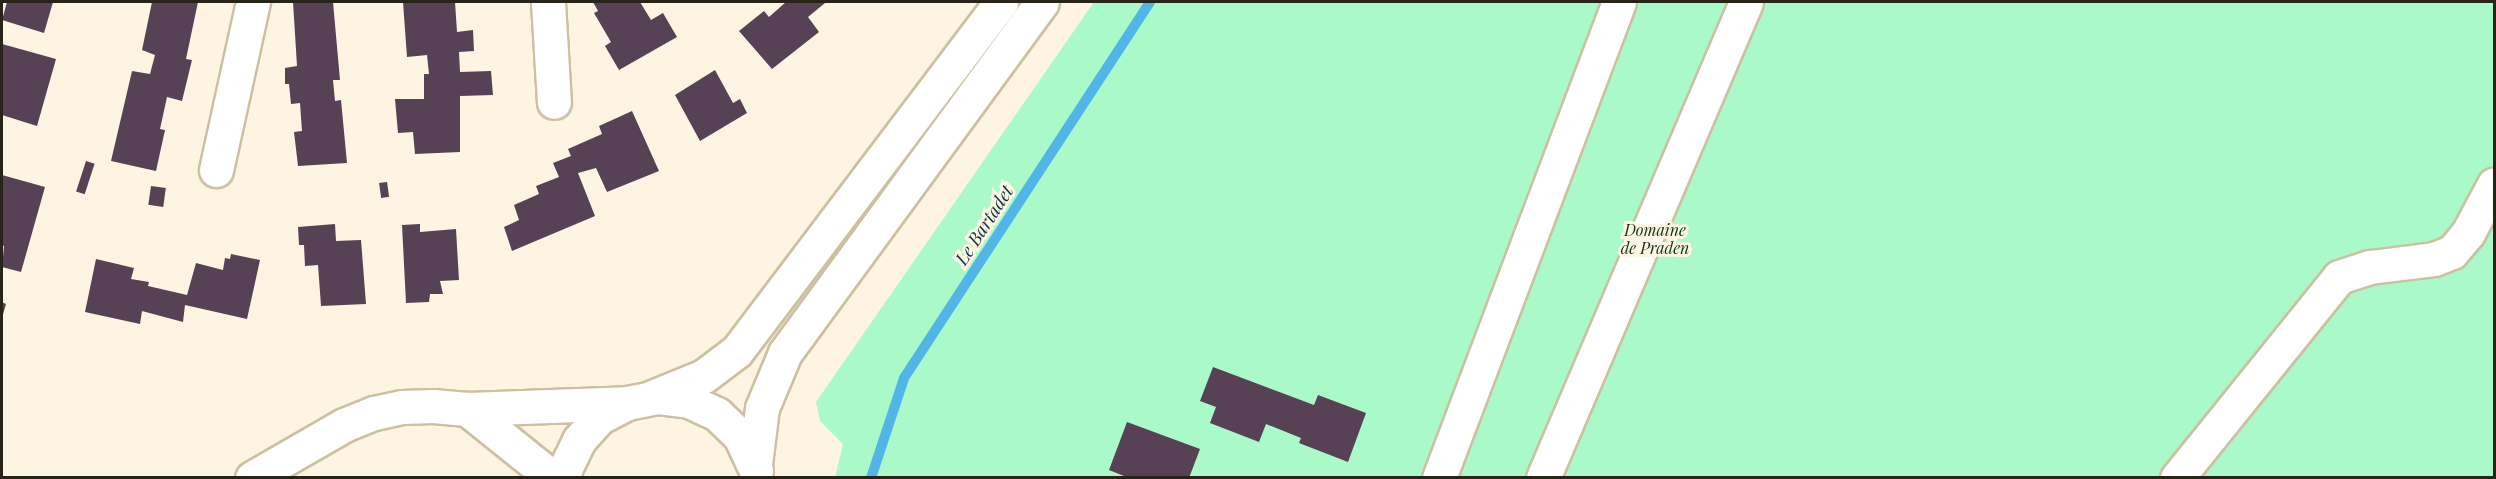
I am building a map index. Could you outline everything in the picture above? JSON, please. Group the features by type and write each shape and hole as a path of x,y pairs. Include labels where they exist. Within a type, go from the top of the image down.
{"main road":[{"path":"216,170 253,2"},
{"path":"548,2 554,102"},
{"path":"564,477 579,441 600,417 704,376 737,351 1001,2"},
{"path":"756,470 762,408 784,353 1042,2"},
{"path":"1439,477 1619,2"},
{"path":"1543,477 1746,2"},
{"path":"2177,477 2339,277 2370,267 2434,259 2452,252 2468,233 2494,184"},
{"path":"252,477 344,425 375,413 402,407 433,405 467,409 639,400 689,401 717,414 740,436 756,470"},
{"path":"467,409 553,477"}],"green space":[{"name":"Domaine de Praden","path":"1094,2 2494,2 2494,477 835,478 843,444 820,421 816,402"}],"building":[{"path":"7,2 53,2 44,33 2,20"},
{"path":"152,2 198,2 186,59 192,60 182,101 167,97 160,129 165,130 156,171 111,161 132,71 150,74 155,55 142,50"},
{"path":"293,2 333,2 340,80 333,80 335,101 341,100 347,163 298,166 294,132 302,131 300,103 291,104 289,84 285,84 285,68 297,66"},
{"path":"403,2 455,2 457,32 473,30 474,51 459,52 460,72 491,71 493,95 460,96 460,152 415,154 413,132 398,133 395,99 424,99 424,74 429,74 427,55 407,57"},
{"path":"593,2 640,2 651,20 663,13 677,37 619,70 605,46 611,42 594,13 598,11"},
{"path":"786,2 825,3 808,17 819,32 772,69 739,31 764,11 769,17"},
{"path":"2,44 56,59 37,126 2,115"},
{"path":"715,70 733,103 740,99 747,113 700,141 675,95"},
{"path":"632,111 659,171 607,192 596,168 578,173 595,216 512,251 504,227 519,220 514,205 539,194 536,186 559,177 553,163 571,156 568,149 602,134 599,126"},
{"path":"86,161 95,164 85,194 76,191"},
{"path":"2,175 45,187 21,272 2,267 4,246 2,245"},
{"path":"387,182 389,197 381,198 379,183"},
{"path":"151,186 166,188 163,207 148,205"},
{"path":"335,224 336,241 361,240 366,304 321,306 318,265 305,266 304,245 299,245 298,227"},
{"path":"420,224 420,232 456,229 459,280 440,281 443,294 430,294 429,302 406,303 402,225"},
{"path":"231,254 260,260 247,319 185,305 183,322 142,311 140,324 85,312 96,259 134,268 131,279 149,282 148,286 187,295 196,263 223,270 225,258 230,259"},
{"path":"2,302 6,304 2,318"},
{"path":"1213,367 1314,405 1318,395 1366,413 1348,462 1299,443 1301,438 1266,424 1259,442 1210,423 1216,407 1200,401"},
{"path":"1127,422 1200,449 1189,478 1129,478 1109,470"}],"waterway":[{"name":"Le Bartadet","path":"871,478 904,378 1150,2"}]}
